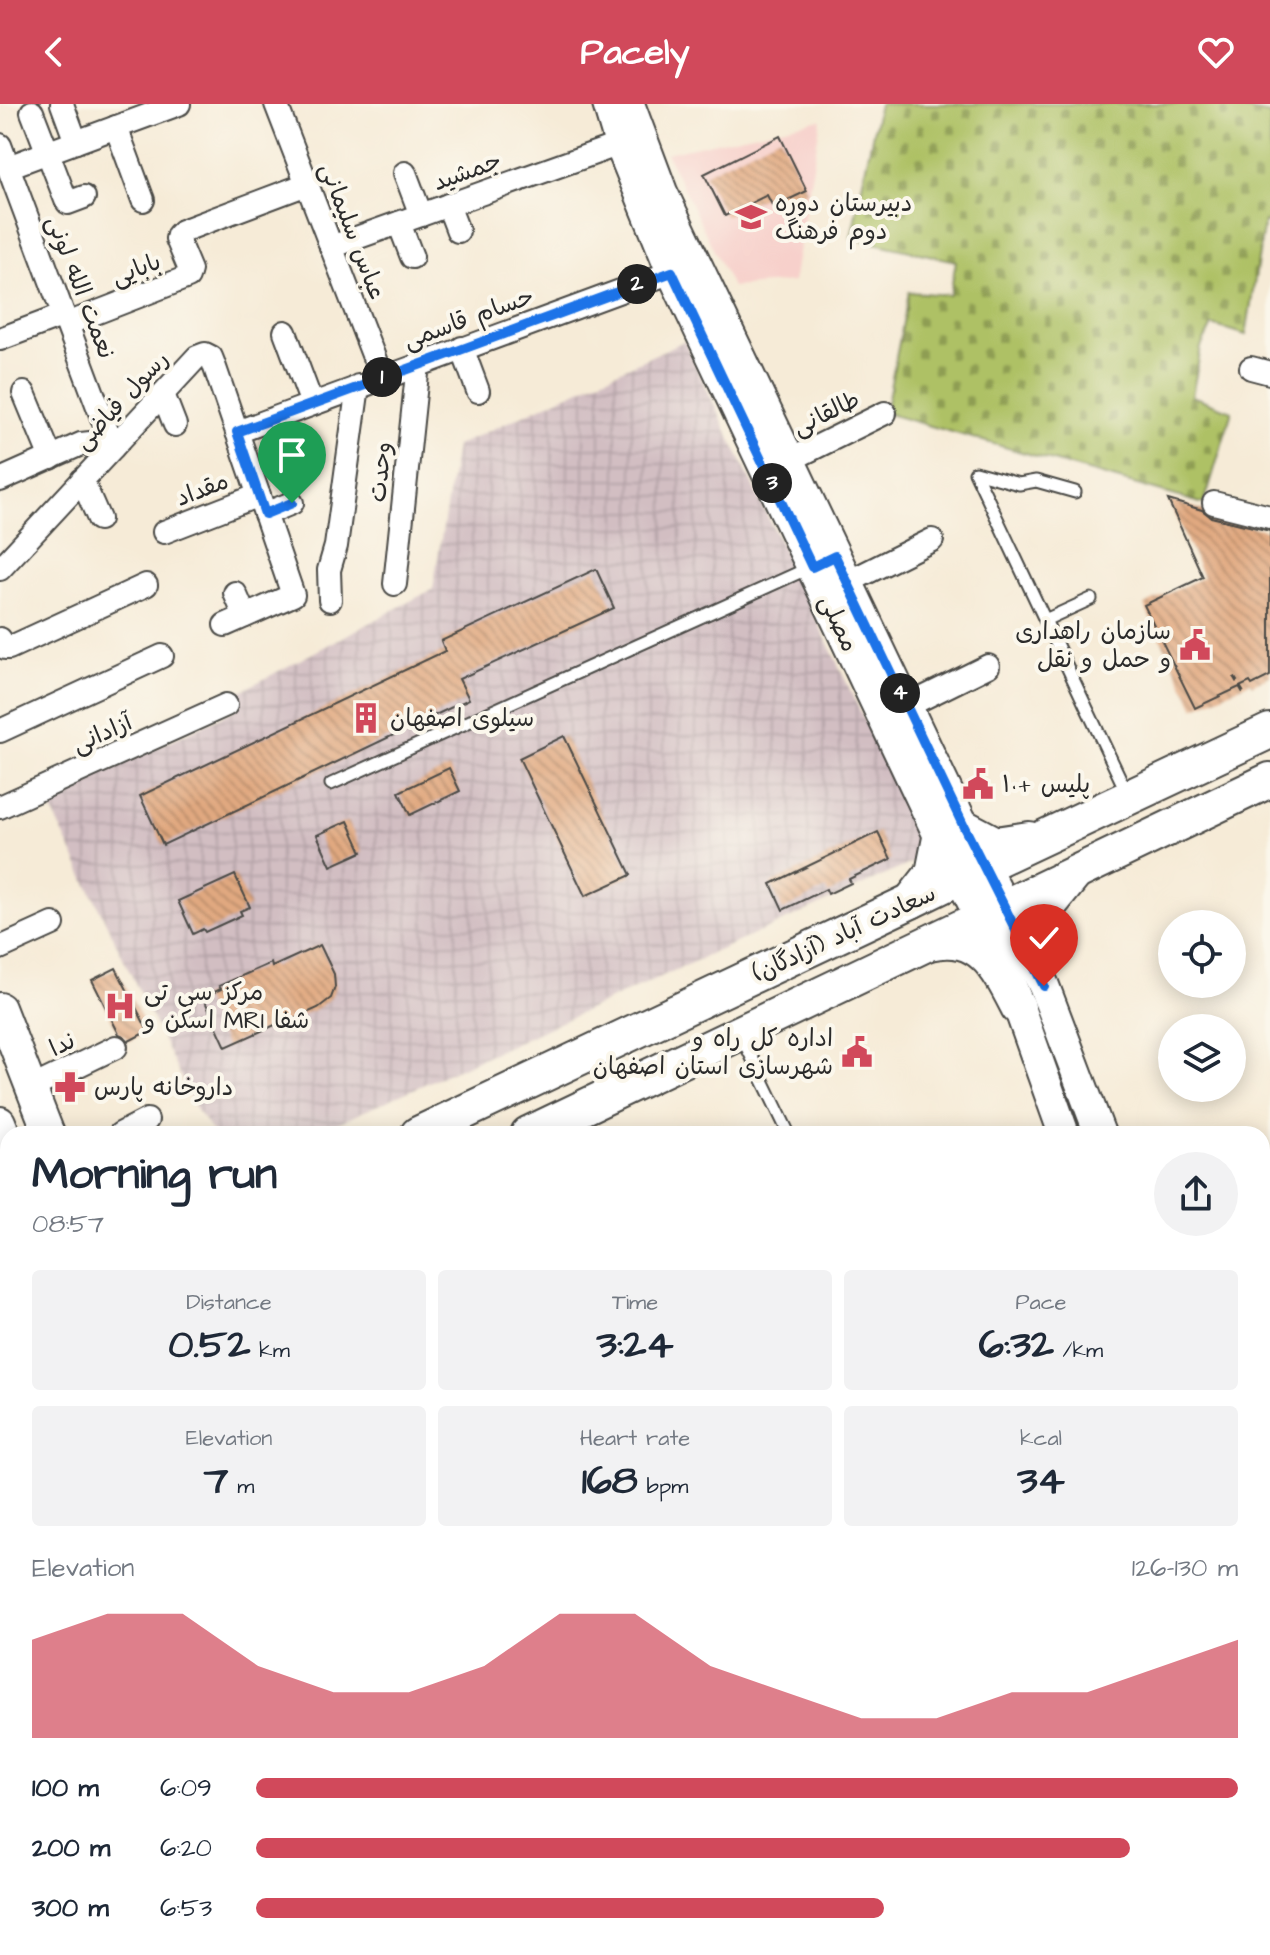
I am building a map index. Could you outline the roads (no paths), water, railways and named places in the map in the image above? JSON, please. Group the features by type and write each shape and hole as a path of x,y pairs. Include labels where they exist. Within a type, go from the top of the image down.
{"main road":[{"name":"مصلی","path":"608,104 620,144 672,272 907,706 952,832"},
{"name":"مصلی","path":"629,104 662,192 790,460 832,568 952,832 993,911"},
{"name":"سعادت آباد (آزادگان)","path":"435,1126 1270,731"},
{"name":"سعادت آباد (آزادگان)","path":"545,1126 1270,780"},
{"path":"909,902 933,873 952,832 996,844 1045,837"},
{"path":"1034,965 1036,940 1048,907 1078,871"},
{"path":"993,911 1034,965 1097,1126"},
{"path":"993,911 1002,960 1061,1126"},
{"path":"925,944 946,939 963,942 985,955 1000,972 1018,1007"},
{"path":"0,1008 6,1042 31,1088 46,1126"}],"street":[{"path":"62,104 76,142"},
{"path":"8,167 179,104"},
{"name":"عباس سلیمانی","path":"276,104 382,378"},
{"path":"32,112 66,200 68,203 84,197"},
{"path":"116,127 143,200"},
{"name":"جمشید","path":"331,247 620,144"},
{"name":"نعمت الله لونی","path":"0,145 8,167 10,205 65,319 113,447"},
{"path":"405,173 421,215"},
{"name":"بابایی","path":"65,319 188,277 190,270 177,239 182,231 307,184"},
{"path":"448,205 458,231"},
{"path":"399,223 412,257"},
{"name":"حسام قاسمی","path":"237,432 672,272"},
{"path":"0,339 65,319"},
{"path":"285,332 312,404"},
{"path":"462,348 478,391"},
{"name":"رسول فیاضی","path":"0,569 202,354 213,362 293,595 235,621 235,593"},
{"name":"وحدت","path":"395,584 418,364"},
{"path":"330,600 329,570 336,546 358,386"},
{"path":"24,393 51,458"},
{"path":"163,394 175,425"},
{"name":"طالقانی","path":"790,460 885,413"},
{"path":"0,480 81,444 100,442 113,447"},
{"path":"82,480 99,519"},
{"name":"مقداد","path":"164,532 262,504 292,503"},
{"path":"1214,503 1270,517"},
{"path":"832,568 932,540"},
{"path":"0,639 5,648 9,648 146,585"},
{"path":"0,731 162,656"},
{"path":"907,706 988,666"},
{"name":"آزادانی","path":"0,807 226,705"},
{"path":"0,948 53,924"},
{"name":"ندا","path":"31,1088 116,1047"},
{"path":"135,1126 147,1120"}],"lane":[{"path":"1075,492 1036,481 1019,484 975,472 1129,798"},
{"path":"331,784 832,568"},
{"path":"1045,620 1091,599"},
{"path":"740,1032 785,1126"}],"place":[{"name":"دبیرستان دوره دوم فرهنگ","path":"751,217"},
{"name":"سازمان راهداری و حمل و نقل","path":"1195,645"},
{"name":"سیلوی اصفهان","path":"366,718"},
{"name":"پلیس +۱۰","path":"978,784"},
{"name":"مرکز سی تی اسکن و MRI شفا","path":"120,1006"},
{"name":"اداره کل راه و شهرسازی استان اصفهان","path":"857,1052"},
{"name":"داروخانه پارس","path":"70,1087"}]}
